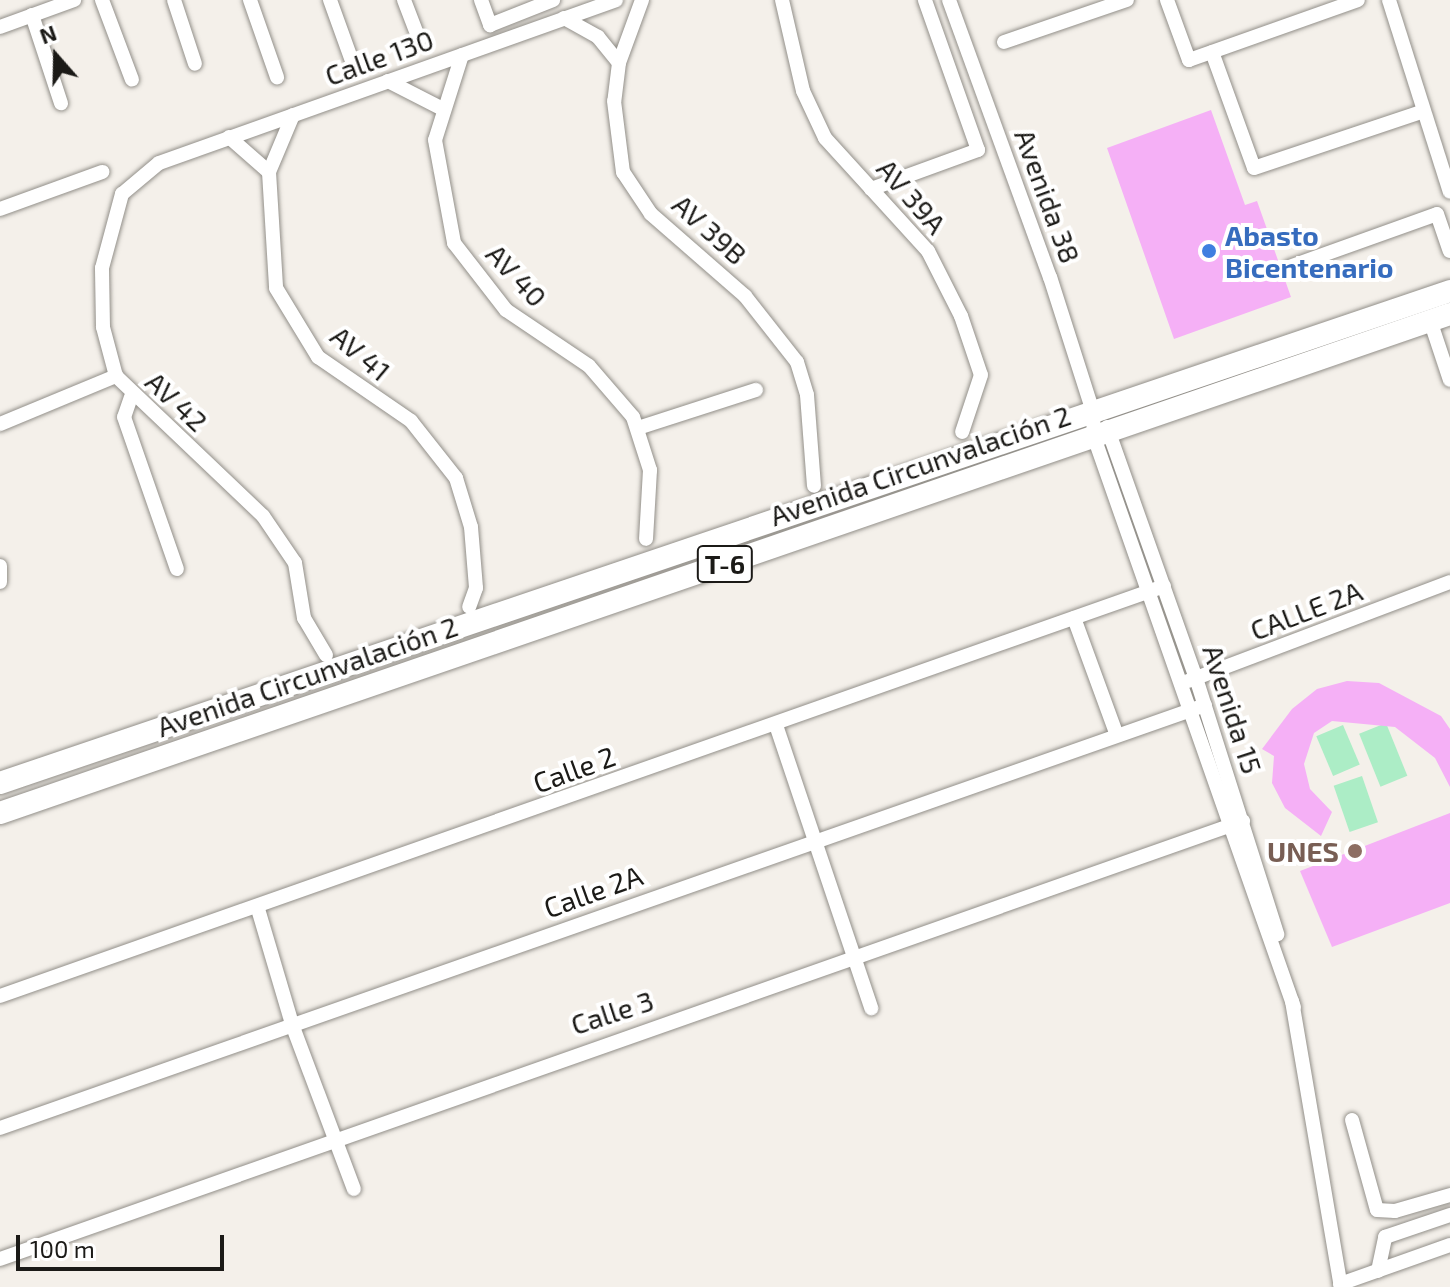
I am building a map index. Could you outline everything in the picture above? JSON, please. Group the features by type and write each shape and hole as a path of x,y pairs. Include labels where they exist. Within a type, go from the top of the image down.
{"highway":[{"name":"Avenida Circunvalación 2","path":"0,783 1450,291"},
{"name":"Avenida Circunvalación 2","path":"0,813 1440,317"}],"street":[{"path":"0,27 74,0"},
{"path":"102,0 132,80"},
{"path":"174,0 195,64"},
{"path":"250,0 277,77"},
{"path":"330,0 353,64"},
{"path":"404,0 419,39"},
{"path":"481,0 490,25 553,0"},
{"name":"Calle 130","path":"159,163 616,0"},
{"name":"AV 39B","path":"642,0 619,63 615,138 623,172 651,214 745,296 797,362 807,395 814,486"},
{"name":"AV 39A","path":"782,0 803,91 825,138 928,251 961,316 981,375 962,432"},
{"path":"871,189 978,150 925,0"},
{"name":"Avenida 38","path":"949,0 1102,434"},
{"path":"1004,42 1127,0"},
{"path":"1167,0 1189,60 1358,0"},
{"path":"1389,0 1449,189"},
{"path":"32,15 61,103"},
{"path":"564,18 598,37 619,63"},
{"path":"1212,52 1254,168 1424,111"},
{"name":"AV 40","path":"462,55 435,140 454,243 506,310 617,393 638,428 650,470 646,539"},
{"path":"388,81 443,109"},
{"name":"AV 41","path":"293,115 269,172 271,259 285,309 318,357 411,421 445,459 469,507 476,588 469,607"},
{"path":"229,137 269,172"},
{"name":"AV 42","path":"159,163 122,194 105,246 103,327 116,376 131,397 263,516 295,563 304,618 326,655"},
{"path":"0,209 102,172"},
{"path":"1289,267 1437,214 1450,251"},
{"path":"1440,317 1450,380"},
{"path":"0,424 116,376"},
{"path":"638,428 756,390"},
{"path":"131,397 124,417 177,569"},
{"name":"Avenida 15","path":"1102,434 1164,586 1196,678 1197,707"},
{"name":"Avenida 15","path":"1102,434 1149,592 1181,684 1197,707 1294,1007 1340,1286"},
{"path":"0,566 0,582"},
{"name":"CALLE 2A","path":"1181,684 1450,582"},
{"name":"Calle 2","path":"0,996 258,909 1164,586"},
{"path":"1074,618 1116,733"},
{"name":"Calle 2A","path":"0,1128 293,1027 814,838 1197,707"},
{"path":"776,725 871,1008"},
{"name":"Calle 3","path":"0,1259 336,1142 592,1045 856,961 1237,823"},
{"path":"258,909 293,1027 354,1189"},
{"path":"1352,1120 1377,1210 1395,1211 1450,1195"},
{"path":"1378,1271 1385,1237 1450,1215"},
{"path":"1340,1286 1450,1245"}],"green space":[{"path":"1386,723 1407,776 1380,787 1359,734"},
{"path":"1343,725 1360,765 1333,776 1316,736"},
{"path":"1362,776 1378,822 1350,832 1334,786"}],"building":[{"name":"Abasto Bicentenario","path":"1211,110 1245,205 1257,201 1291,297 1174,339 1107,148"},
{"path":"1347,681 1379,683 1441,716 1450,729 1450,787 1435,758 1395,727 1332,721 1314,733 1304,764 1310,789 1332,812 1321,836 1285,808 1272,783 1274,756 1262,749 1292,709 1317,689"},
{"path":"1450,813 1450,903 1332,947 1300,871"}],"place":[{"name":"Abasto Bicentenario","path":"1209,251"},
{"name":"UNES","path":"1355,851"}]}
